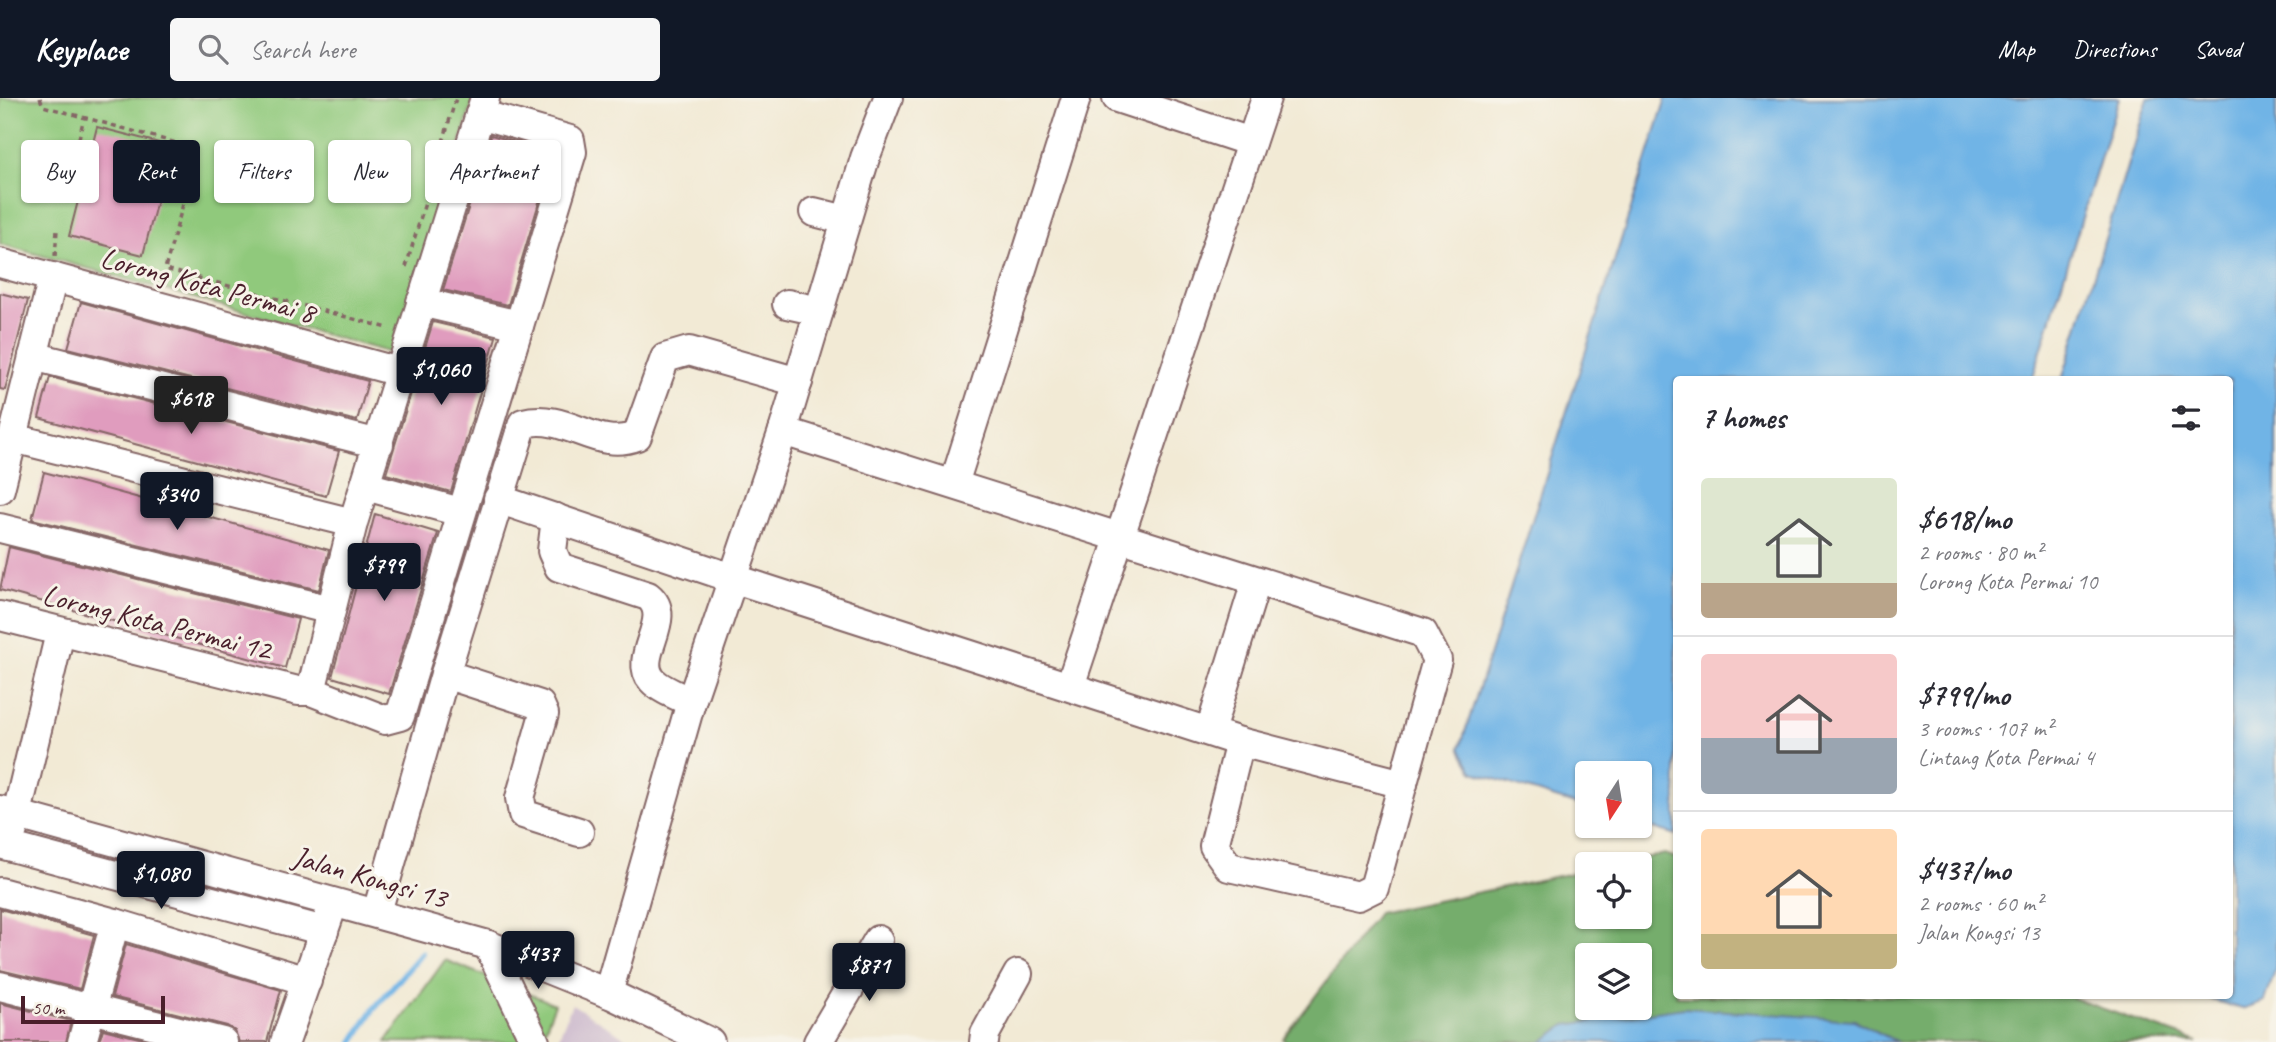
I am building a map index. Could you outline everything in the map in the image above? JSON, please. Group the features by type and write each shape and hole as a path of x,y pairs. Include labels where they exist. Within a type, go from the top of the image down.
{"street":[{"path":"608,993 691,702 783,431 865,158 888,98"},
{"path":"954,484 1076,98"},
{"path":"1117,98 1251,142"},
{"path":"1070,686 1266,98"},
{"path":"305,691 331,610 353,523 483,106 570,140 572,152 460,512 366,486"},
{"path":"814,212 846,220"},
{"name":"Lorong Kota Permai 8","path":"0,264 399,372"},
{"path":"0,489 53,277"},
{"path":"421,302 519,325"},
{"path":"787,304 819,311"},
{"path":"377,912 445,674 523,423 542,418 618,443 637,436 665,358 689,351 798,382"},
{"path":"33,356 379,444"},
{"path":"783,431 1423,633 1437,660 1374,888 1358,896 1229,867 1214,846 1240,743"},
{"path":"13,438 353,523"},
{"path":"498,499 1240,743 1403,783"},
{"name":"Lorong Kota Permai 12","path":"0,616 60,633 305,691 385,720 400,716 460,512"},
{"path":"555,518 552,551 559,567 648,596 656,602 658,613 647,663 649,677 657,685 691,702"},
{"path":"0,528 331,610"},
{"path":"1210,731 1256,582"},
{"path":"60,633 8,812 5,845 324,931"},
{"path":"445,674 540,705 544,715 520,798 523,814 579,832"},
{"name":"Jalan Kongsi 13","path":"8,812 334,900 488,945 608,993 710,1042"},
{"path":"0,892 307,981"},
{"path":"285,1042 334,900"},
{"path":"82,1042 114,923"},
{"path":"818,1042 878,940"},
{"path":"488,945 535,1042"},
{"path":"984,1042 985,1034 1018,974"},
{"path":"0,986 223,1042"}],"path":[{"path":"40,98 43,106 187,146 195,162 165,269 388,329 391,317"},
{"path":"403,278 456,98"},
{"path":"79,140 84,117"}],"shaded area":[{"path":"572,1004 632,1042 557,1042"}],"green space":[{"path":"0,98 474,98 461,140 425,140 425,203 442,203 395,354 0,244"},
{"path":"1665,854 1673,857 1673,999 2076,999 2198,1042 1897,1042 1854,1020 1566,1025 1542,1042 1287,1042 1283,1039 1378,913 1575,872 1575,929 1652,929 1652,857"},
{"path":"445,960 555,1004 540,1042 386,1042"}],"water":[{"path":"1666,98 2119,98 2033,376 1673,376 1673,834 1652,828 1652,761 1575,761 1575,804 1473,772 1460,748"},
{"path":"2148,98 2276,98 2276,968 2265,1001 2242,1009 2210,999 2233,999 2233,376 2063,376"},
{"path":"1684,1008 1854,1020 1897,1042 1542,1042 1566,1025 1601,1020 1652,1020 1652,1013"}],"building":[{"path":"97,127 148,140 113,140 113,203 156,203 143,255 69,236 77,203 99,203 99,140 94,140"},
{"path":"491,135 508,140 489,140"},
{"path":"470,203 539,203 508,305 443,290"},
{"path":"0,293 28,300 5,390 0,389"},
{"path":"81,302 368,381 357,421 68,348"},
{"path":"433,322 496,337 451,492 386,474"},
{"path":"50,377 339,451 326,496 39,418"},
{"path":"44,472 329,550 319,590 32,519"},
{"path":"375,514 438,533 389,694 332,677"},
{"path":"9,547 298,619 285,668 0,590"},
{"path":"0,909 94,935 80,989 0,970"},
{"path":"126,944 281,990 267,1042 239,1042 235,1031 227,1026 112,997"},
{"path":"0,1003 71,1021 66,1042 0,1042"},
{"path":"103,1029 155,1042 99,1042"}],"waterway":[{"path":"353,1042 373,1010 422,953"}]}
